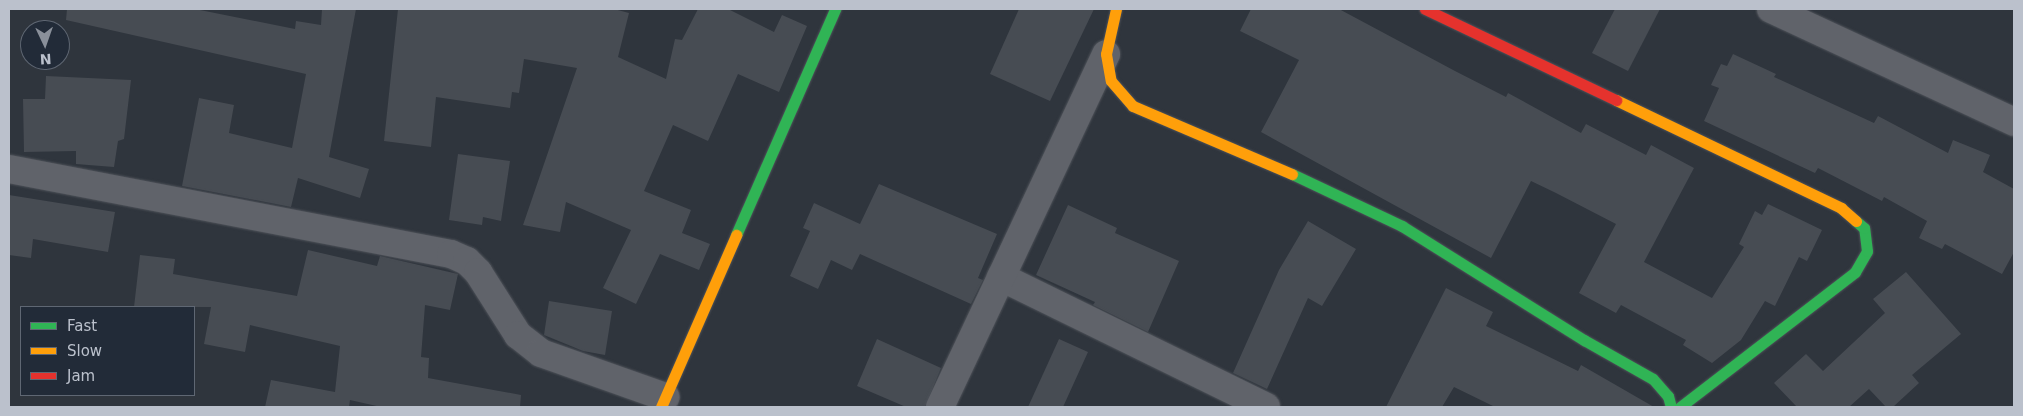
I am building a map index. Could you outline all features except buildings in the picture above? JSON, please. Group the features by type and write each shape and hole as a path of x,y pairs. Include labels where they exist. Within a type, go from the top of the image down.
{"street":[{"path":"9,169 451,254 468,261 478,272 518,335 541,353 663,402 835,9"},
{"path":"940,407 1106,54 1116,9"},
{"path":"1425,9 1841,208 1864,228 1867,251 1855,272 1680,407"},
{"path":"1771,9 2014,122"},
{"path":"1106,54 1111,81 1133,106 1272,164 1402,226 1584,340 1653,379 1668,396 1671,407"},
{"path":"1001,277 1266,407"}],"traffic: fast":[{"path":"736,235 835,9"},
{"path":"1292,174 1402,226 1584,340 1653,379 1668,396 1671,407"},
{"path":"1680,407 1855,272 1867,251 1864,228 1856,221"}],"traffic: slow":[{"path":"1116,9 1106,54 1111,81 1133,106 1292,174"},
{"path":"1616,100 1841,208 1856,221"},
{"path":"661,407 736,235"}],"traffic: jam":[{"path":"1425,9 1616,100"}]}
